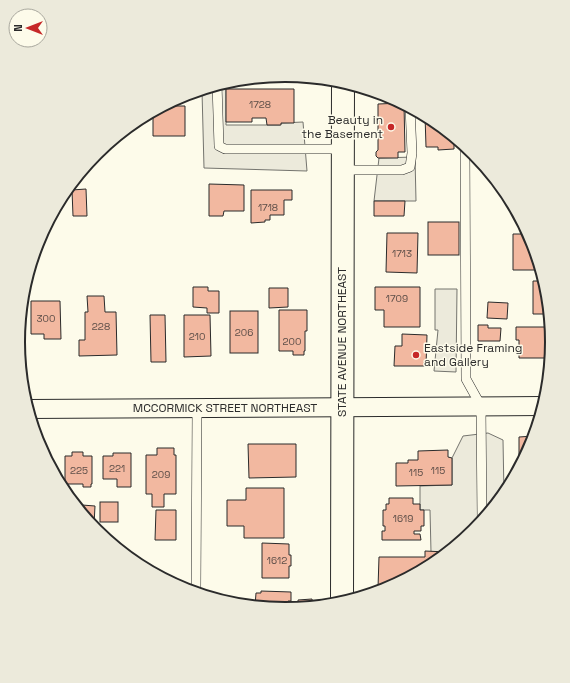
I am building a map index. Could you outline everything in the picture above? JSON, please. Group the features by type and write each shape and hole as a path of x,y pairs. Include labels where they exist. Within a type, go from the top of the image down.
{"main road":[{"name":"STATE AVENUE NORTHEAST","path":"342,596 343,88"}],"street":[{"name":"MCCORMICK STREET NORTHEAST","path":"34,408 537,406"}],"lane":[{"path":"217,90 220,146 225,149 343,149"},
{"path":"342,170 402,170 410,167 412,153 410,113"},
{"path":"465,154 466,379 481,406 482,511"},
{"path":"196,586 197,408"}],"shaded area":[{"path":"226,89 226,125 280,125 281,123 303,122 307,171 204,168 202,95"},
{"path":"415,157 416,201 374,201 379,158"},
{"path":"435,289 457,289 456,372 434,371 438,330 435,330"},
{"path":"488,433 503,440 504,482 491,500 469,525 437,552 431,552 430,510 420,510 420,486 452,485 452,458 463,436"}],"building":[{"path":"226,89 294,89 294,123 267,125 266,118 252,118 252,122 226,122"},
{"name":"Beauty in the Basement","path":"378,104 390,104 404,110 405,152 398,152 398,158 378,158 376,156 376,152 378,150"},
{"path":"175,106 185,106 185,136 153,136 153,117"},
{"path":"425,123 454,144 454,149 438,150 438,147 426,147"},
{"path":"209,184 244,185 244,211 224,211 223,216 209,216"},
{"path":"86,189 87,216 73,216 72,193 74,190"},
{"path":"251,190 292,190 292,200 284,200 284,215 270,215 270,220 251,223"},
{"path":"374,201 405,201 404,216 374,216"},
{"path":"428,222 459,222 459,255 428,255"},
{"path":"387,233 418,233 417,273 386,272"},
{"path":"513,234 521,234 535,270 513,270"},
{"path":"533,281 538,281 543,314 533,314"},
{"path":"193,287 208,287 208,291 219,291 219,313 207,313 207,308 193,307"},
{"path":"375,287 420,287 420,327 384,327 384,310 375,310"},
{"path":"269,288 288,288 288,307 269,308"},
{"path":"87,296 104,296 105,312 116,312 117,355 79,356 79,340 85,340 85,312 88,312"},
{"path":"31,301 60,301 61,339 44,339 44,334 31,334"},
{"path":"488,302 508,303 507,319 487,318"},
{"path":"279,310 307,310 307,331 305,331 304,355 293,355 293,351 279,351"},
{"path":"230,311 258,311 258,353 230,353"},
{"path":"150,315 165,315 166,362 151,362"},
{"path":"184,315 210,315 211,356 184,357"},
{"path":"478,325 488,325 488,328 501,328 500,341 478,341"},
{"path":"516,327 544,327 544,358 519,358 519,340 516,340"},
{"path":"402,334 427,335 426,366 394,366 395,346 402,346"},
{"path":"527,436 519,454 519,437"},
{"path":"248,444 296,444 296,477 249,478"},
{"path":"157,448 174,448 174,455 176,455 176,494 164,494 164,507 152,507 152,494 146,494 146,455 157,455"},
{"path":"448,450 448,457 452,458 452,485 396,486 396,463 408,463 408,460 418,460 418,451"},
{"path":"72,452 83,452 83,456 92,456 91,487 83,487 83,484 68,484 65,479 65,456 72,456"},
{"path":"113,453 131,453 131,487 117,487 117,479 103,479 103,456 113,456"},
{"path":"246,488 284,488 284,538 244,538 244,526 227,526 227,500 246,500"},
{"path":"389,498 413,498 413,504 420,504 420,510 424,510 424,526 421,526 421,531 414,531 414,534 420,534 421,540 382,540 382,531 385,531 385,526 383,526 383,510 386,510 386,504 389,504"},
{"path":"100,502 118,502 118,522 100,522"},
{"path":"83,505 95,506 94,518"},
{"path":"156,510 176,510 176,540 155,540"},
{"path":"262,543 289,544 291,566 289,566 289,578 262,578"},
{"path":"425,551 438,552 415,567 378,584 379,557 425,557"},
{"path":"261,591 291,592 291,601 285,602 255,600 256,593 261,593"},
{"path":"312,599 312,600 298,601 298,600"}],"place":[{"name":"Beauty in the Basement","path":"391,127"},
{"name":"Eastside Framing and Gallery","path":"416,355"}]}
